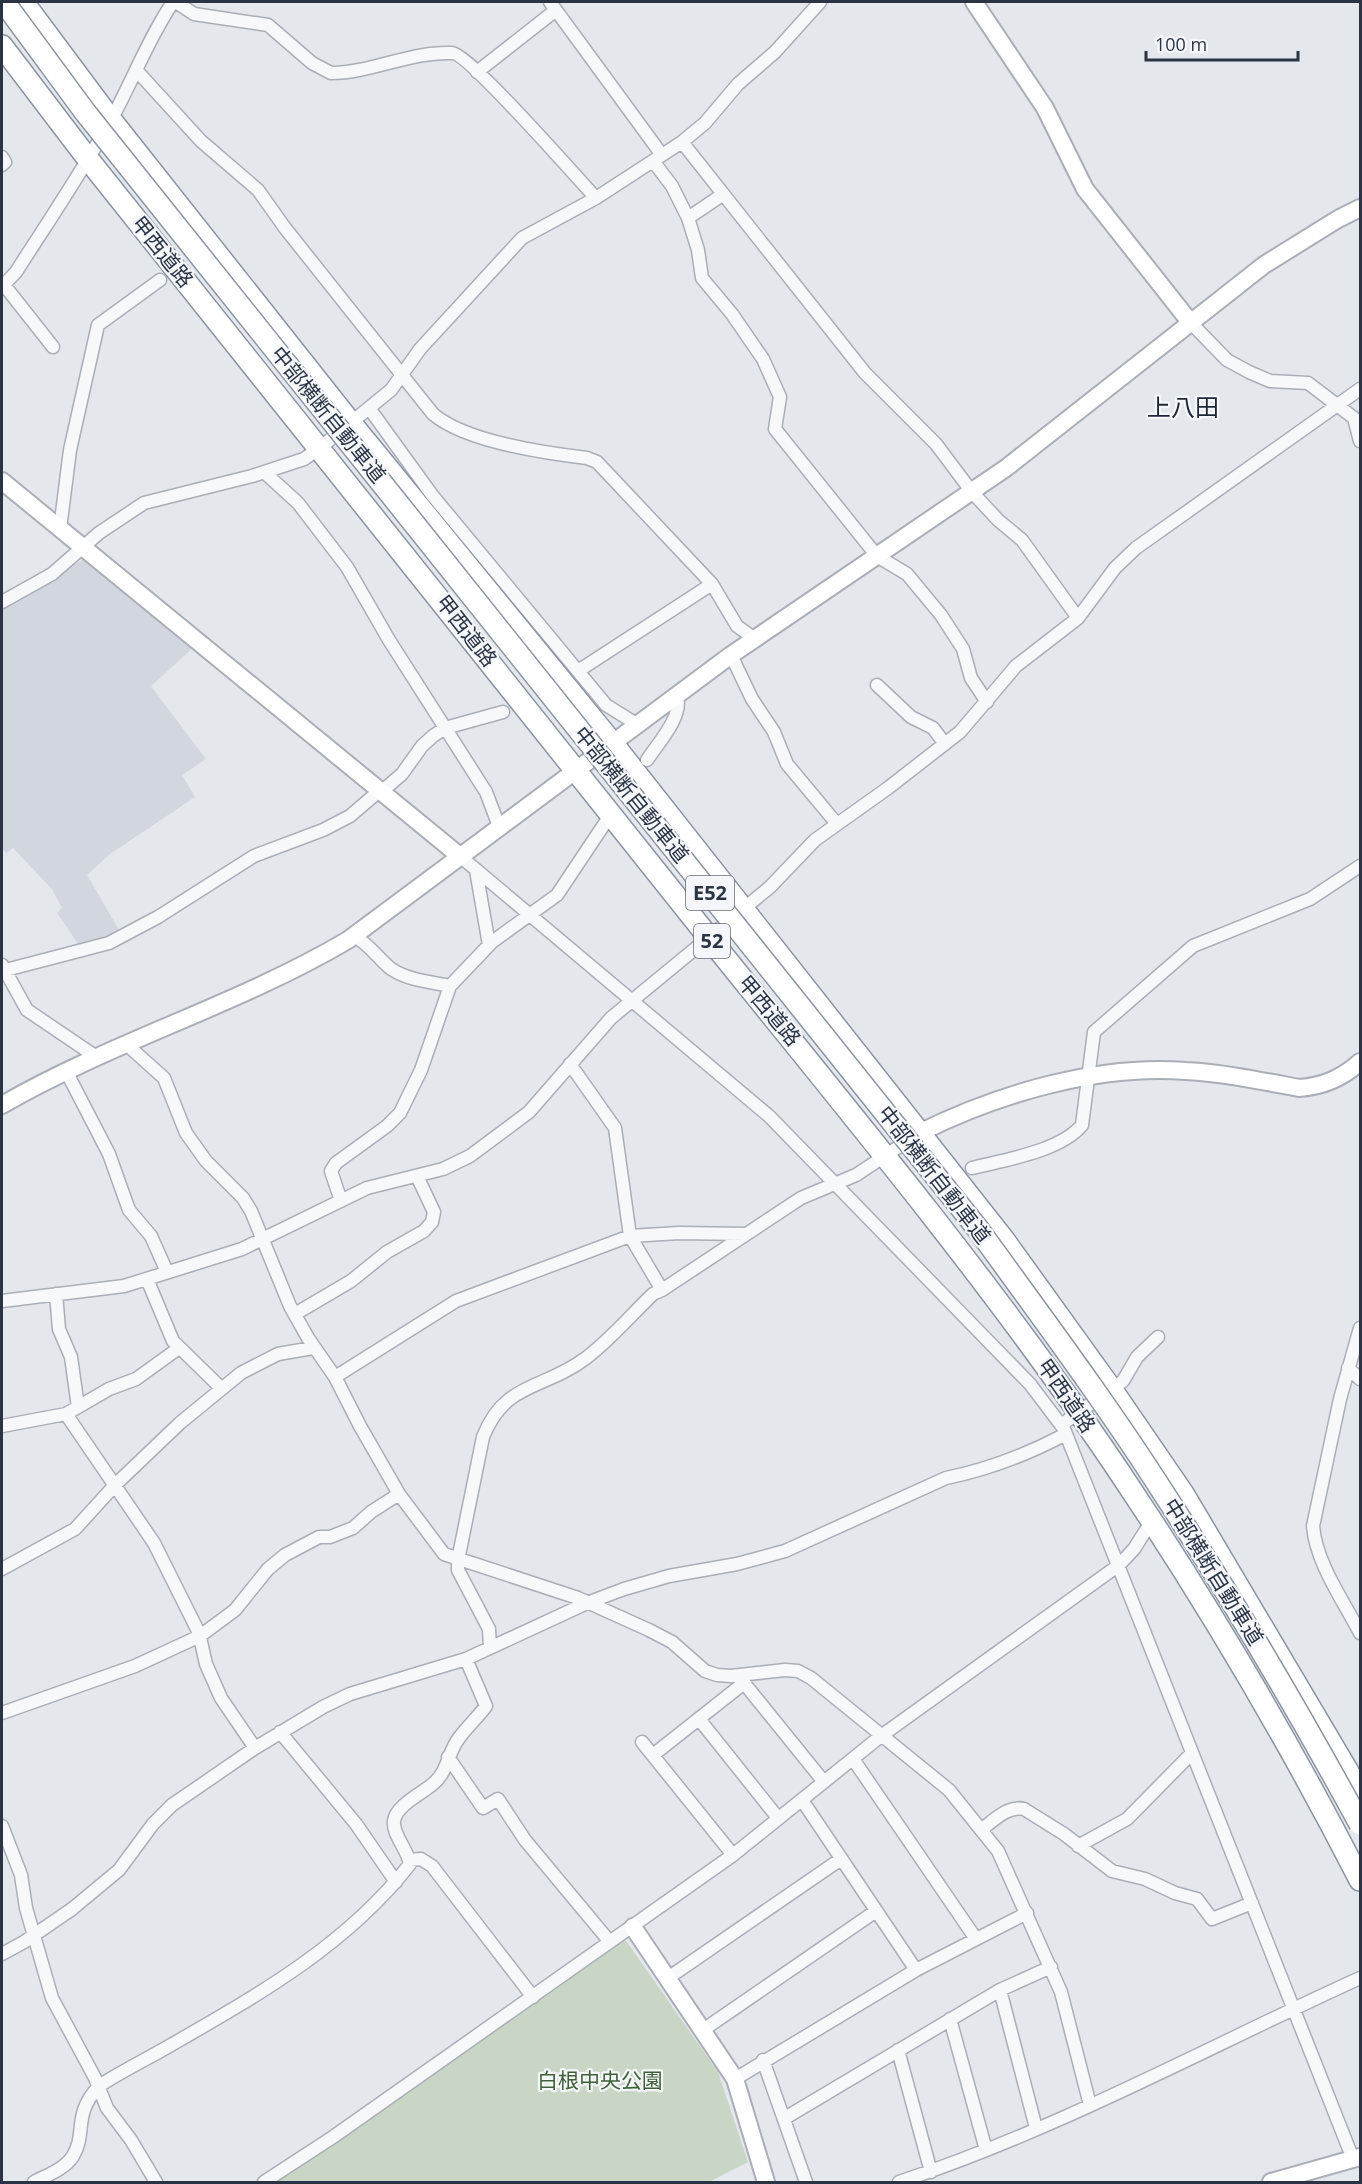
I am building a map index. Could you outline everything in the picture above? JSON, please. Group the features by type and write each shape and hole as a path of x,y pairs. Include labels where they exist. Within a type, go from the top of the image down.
{"highway":[{"name":"中部横断自動車道","path":"4,2 85,112 978,1229 1065,1349 1161,1488 1300,1714 1360,1824"},
{"name":"中部横断自動車道","path":"13,2 106,126 984,1224 1074,1347 1168,1483 1313,1720 1360,1807"},
{"name":"甲西道路","path":"23,2 111,120 350,422 613,744 921,1132 1112,1390 1184,1495 1245,1594 1360,1792"},
{"name":"甲西道路","path":"2,46 88,159 321,447 709,938 887,1155 1078,1412 1151,1522 1256,1690 1360,1880"}],"street":[{"path":"53,347 3,286 16,272 88,159 137,71 144,52 174,2 194,14 268,25 312,63 331,73 454,52 477,72 596,198"},
{"path":"2,602 52,574 82,547 144,503 264,472 304,459 321,447 391,390 420,349 522,238 596,198 682,142 705,123 738,84 775,52 820,2"},
{"path":"974,2 1045,108 1085,189 1190,322 1227,360 1270,381 1308,383 1331,402 1357,418 1360,441"},
{"path":"477,72 553,6 658,158 688,218 698,249 702,278 732,314 763,359 780,397 775,429 877,556 907,574 941,615 963,649 971,678 987,702"},
{"path":"137,71 201,141 258,190 285,228 433,414 455,429 517,448 587,458 597,462 712,584 737,626 755,639"},
{"path":"682,142 865,374 936,444 972,492 998,520 1022,540 1078,618"},
{"path":"2,157 5,162 2,165"},
{"path":"688,218 722,195"},
{"path":"2,1105 95,1056 301,968 354,936 731,656 972,492 1264,265 1360,208"},
{"path":"60,529 70,450 98,325 160,280"},
{"path":"2,1301 56,1294 96,1292 147,1279 263,1240 367,1188 443,1169 470,1156 529,1112 600,1029 770,887 808,846 945,744 987,702 1016,666 1078,618 1115,568 1136,548 1340,406 1360,389"},
{"path":"369,408 432,495 606,705 638,725"},
{"path":"264,472 298,503 347,567 486,792 500,829"},
{"path":"2,481 461,857 769,1116 837,1184 934,1289 1030,1384 1064,1429 1252,1903 1357,2158 1271,2182"},
{"path":"578,671 712,584"},
{"path":"731,656 752,699 774,732 787,764 837,824"},
{"path":"877,685 911,717 933,728 945,744"},
{"path":"647,760 670,725 679,703 677,696"},
{"path":"95,1056 27,1010 2,969 109,943 158,917 254,856 322,830 350,816 402,774 422,746 445,728 503,712"},
{"path":"341,1201 331,1171 336,1163 387,1126 400,1113 420,1070 450,986 489,945 556,895 611,814"},
{"path":"972,1168 1019,1156 1074,1135 1082,1125 1094,1032 1193,946 1310,899 1360,866"},
{"path":"476,870 489,945"},
{"path":"354,936 373,949 391,969 419,980 450,986"},
{"path":"125,1044 164,1078 186,1133 206,1161 243,1198 295,1314 313,1348 335,1377 399,1494 438,1548 444,1554 458,1560 498,1570 587,1603 672,1642 705,1671 744,1679 798,1671 811,1678 949,1790 998,1851 1052,1967 1061,1992 1090,2104"},
{"path":"490,1647 489,1629 458,1570 458,1560 483,1437 490,1418 503,1403 519,1391 567,1371 587,1357 653,1294 801,1198 837,1184 921,1132 988,1102 1090,1076 1183,1070 1299,1088 1318,1086 1340,1078 1360,1062"},
{"path":"570,1064 615,1128 630,1236 662,1290"},
{"path":"66,1071 109,1155 129,1210 151,1236 167,1272"},
{"path":"295,1314 351,1281 387,1252 424,1231 432,1222 434,1212 417,1176"},
{"path":"335,1377 456,1301 630,1236 679,1233 745,1234"},
{"path":"147,1279 179,1348 221,1388"},
{"path":"56,1294 59,1329 71,1357 78,1407"},
{"path":"1360,1328 1348,1368 1313,1526 1314,1539 1321,1558 1357,1616 1360,1633"},
{"path":"2,1954 33,1936 119,1870 153,1824 172,1805 280,1732 350,1694 466,1659 587,1603 669,1576 737,1564 784,1551 946,1478 1015,1456 1064,1429 1078,1412 1123,1381 1137,1357 1158,1337"},
{"path":"2,1426 66,1414 109,1389 136,1379 179,1348"},
{"path":"2,1569 75,1529 115,1485 221,1388 258,1362 278,1354 313,1348"},
{"path":"1348,1368 1360,1379"},
{"path":"66,1414 154,1543 200,1636 206,1664 221,1698 255,1748"},
{"path":"2,1713 135,1666 200,1636 235,1610 268,1569 285,1555 320,1537 330,1537 353,1528 371,1512 399,1494"},
{"path":"264,2182 333,2138 733,1855 881,1736 1119,1565 1134,1549 1151,1522"},
{"path":"34,2182 63,2167 73,2157 77,2147 82,2111 99,2086 307,1963 349,1930 396,1882 410,1864 396,1830 394,1820 399,1810 444,1772 448,1757 458,1739 486,1706 466,1659"},
{"path":"652,1755 699,1719 744,1679"},
{"path":"744,1679 824,1782"},
{"path":"699,1719 778,1818"},
{"path":"280,1732 356,1824 396,1882"},
{"path":"642,1742 733,1855"},
{"path":"1078,1846 1127,1819 1192,1753"},
{"path":"448,1757 483,1808 498,1799 525,1840 610,1942"},
{"path":"853,1759 976,1939"},
{"path":"802,1800 916,1970"},
{"path":"981,1830 1007,1811 1024,1809 1112,1871 1144,1879 1174,1893 1197,1899 1212,1919 1252,1903"},
{"path":"2,1826 21,1875 33,1936 52,1998 99,2086 107,2108 131,2140 156,2182"},
{"path":"668,1978 841,1858"},
{"path":"410,1860 421,1859 432,1866 533,1997"},
{"path":"703,2031 876,1911"},
{"path":"735,2079 916,1970 1027,1913"},
{"path":"633,1927 735,2079 766,2182"},
{"path":"785,2118 999,1990 1052,1967"},
{"path":"899,2182 931,2172 1036,2128 1360,1978"},
{"path":"999,1990 1036,2128"},
{"path":"950,2019 986,2150"},
{"path":"898,2050 931,2172"},
{"path":"763,2061 806,2182"}],"shaded area":[{"path":"84,559 195,646 151,686 206,759 182,775 195,797 110,854 87,875 119,930 81,948 57,913 62,908 52,889 13,848 6,853 2,848 2,607"}],"green space":[{"name":"白根中央公園","path":"622,1940 627,1942 718,2072 748,2162 709,2182 275,2182"}],"district":[{"name":"上八田","path":"1183,408"}]}
